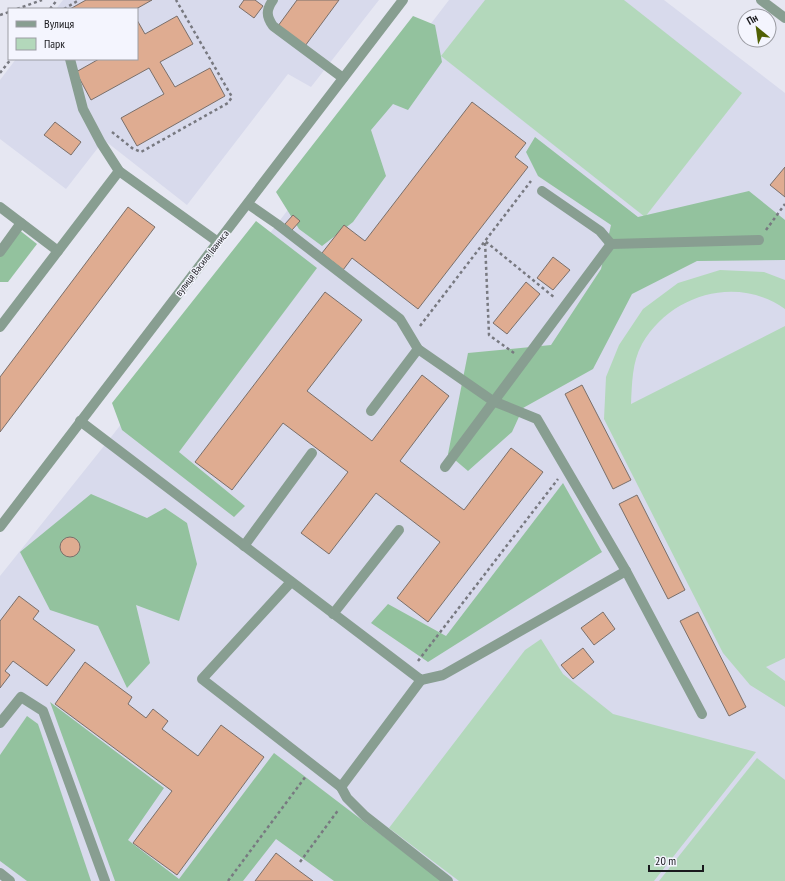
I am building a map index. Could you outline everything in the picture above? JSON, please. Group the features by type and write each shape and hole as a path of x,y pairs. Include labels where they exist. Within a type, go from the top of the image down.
{"street":[{"path":"274,0 267,12 268,20 273,26 343,78"},
{"name":"вулиця Василя Іваниса","path":"0,527 403,0"},
{"path":"762,0 785,18"},
{"path":"70,60 83,109 119,171 218,242"},
{"path":"0,327 119,171"},
{"path":"542,191 600,231 611,244"},
{"path":"248,204 277,224 400,319 418,349 493,401 537,419 626,571 702,714"},
{"path":"0,207 58,251"},
{"path":"0,252 21,223"},
{"path":"611,244 759,240"},
{"path":"444,467 611,244"},
{"path":"371,411 418,349"},
{"path":"80,421 421,680"},
{"path":"244,546 312,453"},
{"path":"333,614 399,530"},
{"path":"341,787 421,680 443,675 626,571"},
{"path":"291,582 202,679 341,787 347,798 365,816 448,881"},
{"path":"0,723 21,698 43,711 105,881"},
{"path":"0,873 10,881"}],"path":[{"path":"19,8 42,0"},
{"path":"51,8 57,0"},
{"path":"66,8 79,0"},
{"path":"108,129 132,148 141,152 228,103 232,97 176,0"},
{"path":"0,73 10,60"},
{"path":"411,338 530,181 542,191"},
{"path":"759,240 785,204"},
{"path":"484,241 565,306"},
{"path":"484,241 489,335 524,360"},
{"path":"409,671 566,468"},
{"path":"228,881 313,766"},
{"path":"300,862 347,798"}],"shaded area":[{"path":"63,0 379,0 311,87 288,74 187,205 104,140 66,189 0,139 0,80 15,60 138,60 138,8 57,8"},
{"path":"449,0 664,0 785,93 785,881 0,881 0,576 108,441"}],"green space":[{"path":"485,0 624,0 742,93 645,217 441,56"},
{"path":"413,16 435,25 442,62 408,110 393,104 371,130 386,176 353,222 322,246 299,229 276,192"},
{"path":"535,137 638,217 749,191 785,220 785,260 697,261 632,294 593,369 523,408 512,432 468,471 448,454 468,353 551,345 601,269 611,225 538,176 526,152"},
{"path":"256,221 317,268 179,452 245,506 234,517 122,430 112,403"},
{"path":"18,229 37,244 8,282 0,282 0,252"},
{"path":"720,270 764,272 785,280 785,309 766,299 746,293 726,292 706,295 687,302 670,313 655,327 642,344 636,358 633,373 631,404 785,326 785,658 766,667 785,681 785,707 750,685 723,653 604,419 606,377 619,345 643,309 678,283"},
{"path":"563,483 602,552 428,662 371,623 388,604 446,636"},
{"path":"91,494 147,518 165,508 187,523 197,564 179,621 136,605 150,663 127,688 98,626 50,610 20,552"},
{"path":"541,639 563,674 613,714 756,752 654,881 459,881 389,828 525,650"},
{"path":"50,702 164,788 128,840 179,879 274,753 442,881 334,881 276,839 243,881 115,881"},
{"path":"27,716 38,724 91,881 27,881 0,861 0,755"},
{"path":"757,758 785,780 785,881 659,881"}],"building":[{"path":"86,0 152,0 138,8 72,8"},
{"path":"244,0 255,0 263,6 254,18 239,7"},
{"path":"297,0 339,0 305,46 278,26"},
{"path":"177,16 193,44 160,62 175,87 210,68 225,96 137,146 121,118 164,94 149,68 91,100 76,72 97,60 138,60 138,22 145,34"},
{"path":"472,102 526,143 515,157 528,167 418,309 352,258 343,270 322,253 344,225 365,241"},
{"path":"55,122 81,142 71,155 44,135"},
{"path":"785,167 785,197 770,185"},
{"path":"128,207 155,227 0,432 0,377"},
{"path":"293,215 300,221 292,230 285,224"},
{"path":"553,257 570,270 553,290 537,278"},
{"path":"526,282 540,294 507,334 493,323"},
{"path":"325,292 362,320 307,391 372,441 422,375 449,396 400,461 464,510 511,448 543,472 428,622 397,598 440,542 376,493 329,554 301,533 348,472 283,423 232,490 195,462"},
{"path":"582,385 631,480 613,489 565,394"},
{"path":"637,495 685,590 668,599 619,504"},
{"path":"66,537 74,537 80,543 80,551 74,557 66,557 60,551 60,543"},
{"path":"19,596 39,611 33,619 75,650 47,686 13,661 5,671 10,675 0,688 0,621"},
{"path":"603,612 615,629 594,645 581,628"},
{"path":"698,612 746,707 729,716 680,621"},
{"path":"583,648 594,662 573,679 561,665"},
{"path":"85,662 132,697 128,704 146,718 153,709 168,721 162,729 198,756 221,725 264,757 177,875 133,843 172,791 55,704"},
{"path":"276,853 294,867 313,881 255,881"}]}
